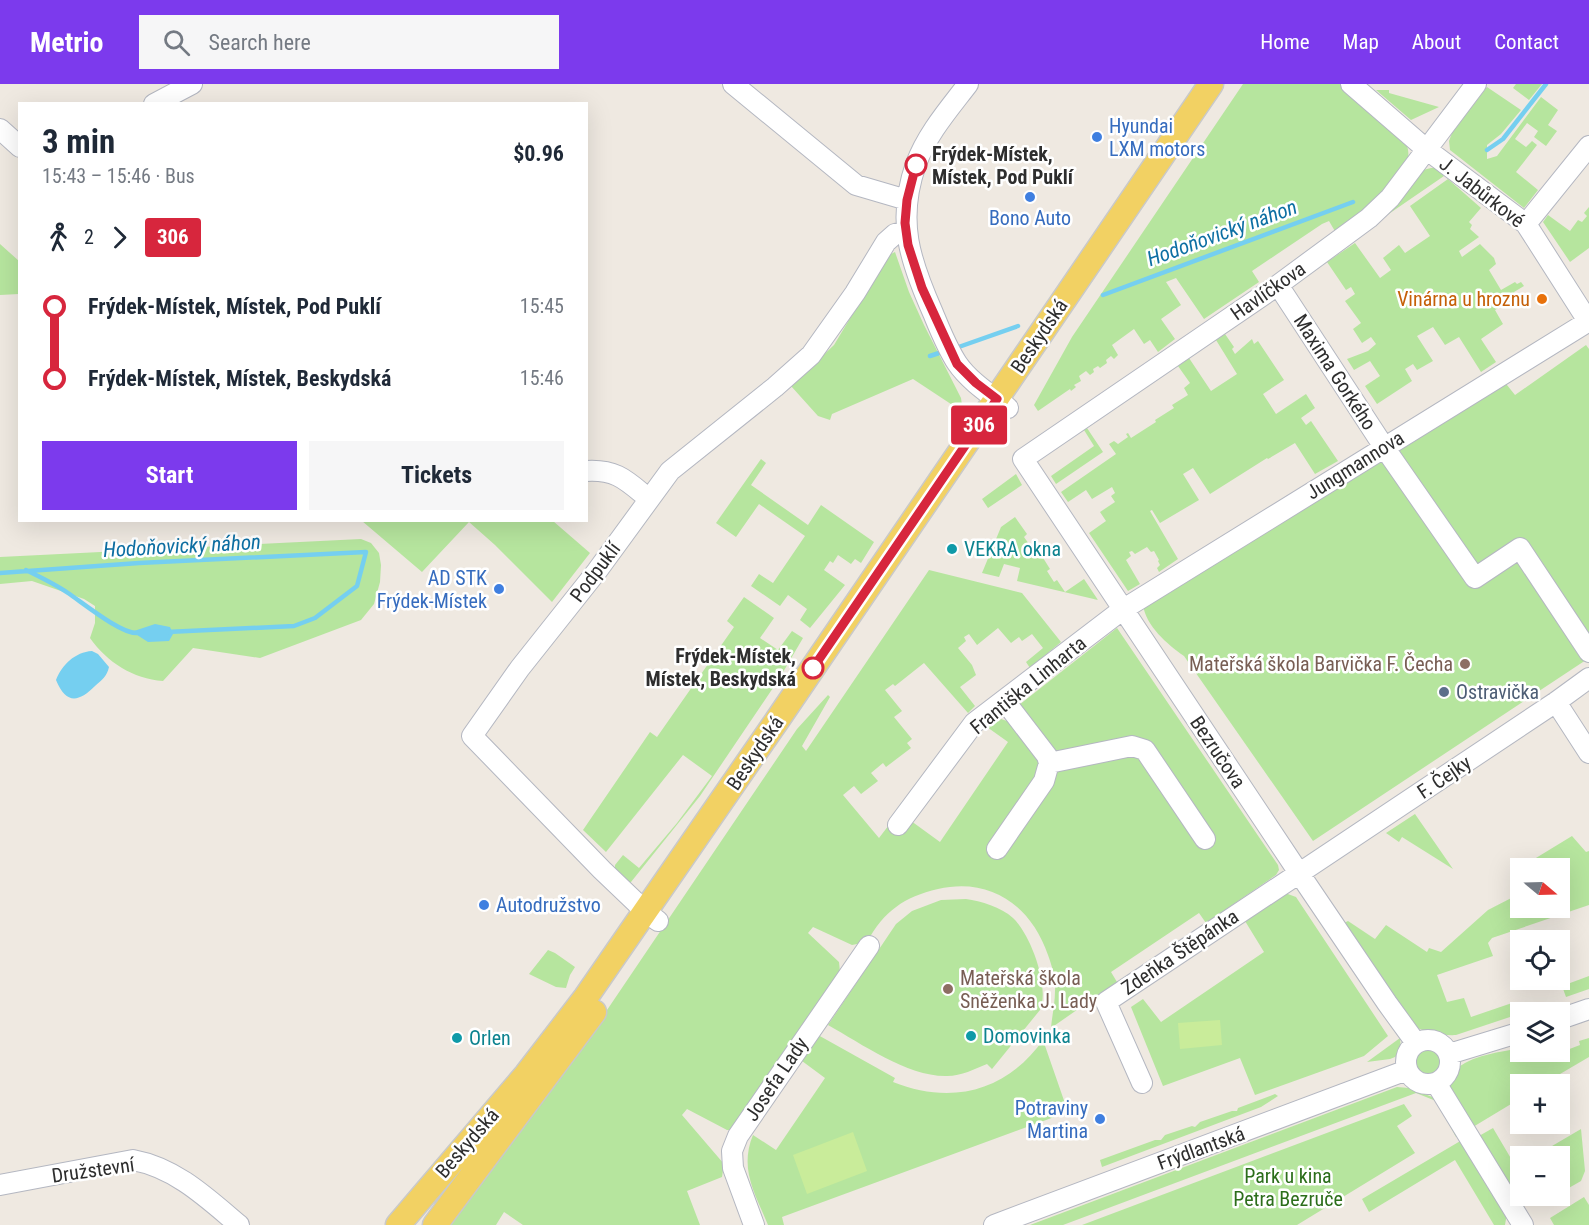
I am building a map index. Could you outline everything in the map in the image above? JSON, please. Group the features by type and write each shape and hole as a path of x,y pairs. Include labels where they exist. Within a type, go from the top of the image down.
{"main road":[{"name":"Beskydská","path":"1002,404 1211,84"},
{"name":"Beskydská","path":"435,1225 542,1084 652,916 1002,404 1229,84"},
{"name":"Beskydská","path":"398,1225 526,1075 652,916"}],"street":[{"path":"158,102 192,84"},
{"path":"733,84 856,185 907,200"},
{"path":"968,84 938,124 921,153 907,200 906,231 922,288 957,364 1002,404"},
{"name":"J. Jabůrkové","path":"1351,84 1426,148 1526,225 1589,321"},
{"name":"Havlíčkova","path":"1023,459 1278,285 1369,218 1390,198 1476,84"},
{"path":"0,129 18,145"},
{"path":"1526,225 1589,146"},
{"name":"Podpuklí","path":"652,916 602,870 472,736 520,668 597,571 670,471 775,387 811,355 855,293 885,242 895,234 906,231"},
{"name":"Maxima Gorkého","path":"1278,285 1384,447 1475,578 1520,548 1589,652"},
{"name":"Jungmannova","path":"1122,610 1589,321"},
{"name":"Bezručova","path":"1023,459 1122,610 1416,1043"},
{"path":"588,471 604,470 616,474 649,499"},
{"name":"Františka Linharta","path":"898,825 974,723 1122,610"},
{"name":"F. Čejky","path":"1299,873 1589,678"},
{"path":"997,849 1044,781 1049,763 1047,756 1004,700"},
{"path":"1556,702 1589,753"},
{"path":"1049,763 1132,746 1145,750 1205,839"},
{"name":"Zdeňka Štěpánka","path":"1142,1083 1106,1002 1299,873"},
{"name":"Josefa Lady","path":"754,1225 733,1168 732,1151 738,1136 870,946"},
{"path":"1570,1016 1589,1009"},
{"path":"1449,1054 1510,1035"},
{"path":"1425,1040 1438,1042 1449,1054 1451,1063 1449,1071 1436,1083 1419,1083 1407,1070 1406,1057 1416,1043 1425,1040"},
{"name":"Frýdlantská","path":"994,1225 1407,1070"},
{"path":"1436,1083 1523,1225"},
{"name":"Družstevní","path":"0,1185 133,1160 151,1165 184,1181 239,1225"}],"green space":[{"path":"1243,84 1341,84 1402,137 1408,149 1407,163 1369,209 1336,233 1329,221 1322,224 1252,271 1259,282 1204,319 1176,278 1166,282 1181,305 1161,319 1175,339 1158,352 1150,340 1144,344 1134,329 1112,345 1118,355 1114,359 1111,356 1106,360 1107,363 1100,368 1098,366 1093,369 1094,372 1090,375 1086,371 1079,376 1081,381 1074,385 1076,387 1038,411 1034,405 1072,337"},
{"path":"1516,84 1542,84 1529,100 1513,88"},
{"path":"1487,87 1521,110 1501,134 1487,145 1487,159 1497,156 1541,97 1558,110 1548,125 1557,131 1546,146 1534,137 1538,131 1527,123 1515,139 1526,147 1532,141 1537,145 1516,172 1538,190 1524,208 1450,150 1449,141 1452,133"},
{"path":"1376,90 1389,90 1389,93 1439,107 1411,120"},
{"path":"1435,168 1444,176 1361,233 1423,170"},
{"path":"1448,179 1481,208 1469,222 1472,225 1470,229 1479,237 1459,251 1462,257 1480,244 1494,258 1496,264 1489,270 1501,290 1515,282 1517,284 1521,282 1524,286 1514,292 1517,297 1495,310 1503,324 1481,339 1496,362 1481,372 1459,337 1445,345 1433,327 1417,336 1433,361 1417,370 1413,364 1405,369 1412,381 1377,404 1365,386 1380,376 1370,361 1354,370 1347,359 1368,351 1376,344 1371,337 1362,343 1353,329 1361,323 1345,301 1355,294 1351,287 1346,290 1327,262 1355,243 1380,278 1391,270 1383,258 1399,245 1405,253 1430,236 1410,206"},
{"path":"1589,207 1589,248 1570,262 1543,222 1548,215 1570,231 1578,220 1582,222 1587,216 1584,213"},
{"path":"0,244 18,260 18,294 0,295"},
{"path":"895,252 909,292 961,398 963,412 913,379 832,414 830,420 818,416 791,386 834,345 885,260"},
{"path":"1225,334 1234,347 1232,349 1235,354 1252,339 1254,344 1258,341 1284,380 1263,394 1276,414 1306,394 1315,408 1301,418 1306,425 1311,421 1338,461 1315,474 1295,443 1210,494 1193,468 1183,474 1199,500 1160,523 1152,510 1150,511 1178,559 1159,572 1157,568 1160,565 1159,560 1154,551 1151,552 1147,547 1135,554 1132,551 1129,552 1131,556 1126,560 1140,584 1128,591 1089,533 1106,521 1100,512 1115,502 1111,496 1115,493 1112,487 1092,499 1086,490 1068,502 1061,492 1116,454 1109,444 1114,441 1118,444 1128,437 1126,434 1128,433 1131,438 1156,422 1155,420 1174,408 1172,405 1188,395 1184,388 1190,383 1178,366 1189,358 1211,391 1237,374 1216,340"},
{"path":"1586,345 1589,349 1589,658 1313,841 1184,656 1164,640 1153,627 1143,605 1503,380 1515,395"},
{"path":"1087,428 1103,452 1056,484 1051,476 1094,446 1084,430"},
{"path":"761,459 766,463 751,485 808,525 821,505 874,542 861,563 855,559 851,564 838,555 833,563 830,561 824,570 845,585 810,628 800,620 807,609 788,595 780,606 751,586 759,574 773,583 805,536 759,504 736,537 716,523"},
{"path":"1016,474 1022,485 988,508 982,499"},
{"path":"1015,517 1027,534 1024,537 1031,547 1035,545 1050,569 1047,571 1054,582 1057,580 1065,592 1084,579 1098,600 1017,581 1020,568 1004,564 999,577 982,573 1001,527"},
{"path":"363,522 469,522 422,572"},
{"path":"469,522 554,522 590,553 552,602"},
{"path":"361,539 371,543 379,553 381,565 380,582 374,604 361,620 260,658 193,648 163,681 131,673 104,655 90,638 95,623 95,606 84,599 32,581 0,584 0,557"},
{"path":"929,570 1022,593 1061,642 1030,668 1026,662 1043,648 1032,634 1022,641 1019,637 1011,643 998,628 977,645 969,634 964,637 966,641 958,648 972,665 976,675 960,687 975,706 968,713 924,663 895,686 893,684 885,690 902,711 894,717 912,739 907,743 911,748 886,767 883,763 871,773 878,781 861,794 854,786 843,795 879,838 892,821 907,818 940,842 1008,742 987,727 989,725 987,722 1001,719 1010,722 1019,705 1117,628 1278,865 1279,870 1276,875 1206,923 1199,913 1111,972 1117,982 1051,1028 1055,982 1041,938 1020,909 992,892 975,887 957,886 915,896 888,914 867,942 852,945 813,927 808,933 839,962 840,972 732,1130 727,1130 687,1109 682,1115 724,1164 722,1177 687,1191 700,1225 523,1225 504,1212 496,1225 447,1225 605,1013 797,729 828,695 830,697 802,746 806,751"},
{"path":"744,597 774,618 760,638 778,650 792,631 803,638 779,679 700,796 631,882 628,882 615,873 615,865 623,855 639,868 712,776 683,755 606,852 583,830 650,732 657,737 734,627 727,621"},
{"path":"1415,814 1453,869 1402,837 1399,842 1386,833"},
{"path":"1572,836 1586,852 1589,851 1589,905 1570,911 1570,858 1536,858"},
{"path":"1285,893 1296,897 1388,1036 1364,1056 1255,1095 1240,1058 1163,1086 1131,1007 1143,999 1161,1022 1264,952 1245,921"},
{"name":"Mateřská škola Sněženka J. Lady","path":"966,899 991,905 1003,911 1020,926 1037,962 1043,988 1040,1010 992,1069 987,1064 952,1076 932,1075 917,1071 870,1050 828,1025 896,924 912,911 941,900"},
{"path":"1510,899 1510,918 1551,918 1492,938 1488,943 1493,956 1437,975 1447,1002 1464,998 1471,1017 1510,1004 1510,1017 1456,1035 1434,1033 1412,1025 1344,923 1348,921 1375,939 1386,925 1427,952 1429,948 1441,952 1488,910"},
{"path":"548,950 575,967 566,988 556,987 529,974"},
{"path":"1589,976 1589,989 1566,997 1563,990 1570,990 1570,983"},
{"path":"1220,1020 1222,1045 1180,1049 1178,1023"},
{"path":"818,1035 895,1078 893,1082 915,1089 956,1093 995,1082 1012,1072 1043,1040 1068,1112 782,1217 784,1225 768,1225 750,1181 749,1147 753,1135 776,1150 825,1078 802,1061"},
{"path":"1400,1038 1401,1051 1395,1057 1367,1062"},
{"path":"1589,1038 1589,1057 1560,1074 1510,1074 1510,1105 1473,1127 1453,1095 1451,1079 1455,1070 1475,1058 1510,1050 1510,1062 1570,1062 1570,1049 1580,1045 1579,1041"},
{"path":"1428,1050 1437,1053 1440,1062 1437,1071 1428,1074 1419,1071 1416,1062 1419,1053"},
{"path":"1397,1087 1409,1088 1435,1098 1460,1136 1456,1137 1436,1101 1416,1093 1063,1225 1030,1225"},
{"path":"1275,1094 1278,1096 1261,1107 1102,1167 1100,1160 1155,1140 1161,1140 1165,1135 1195,1127 1200,1122 1237,1111 1238,1108"},
{"name":"Park u kina Petra Bezruče","path":"1404,1104 1412,1116 1397,1126 1415,1153 1297,1225 1082,1225"},
{"path":"1493,1128 1510,1157 1510,1186 1479,1136"},
{"path":"1581,1129 1585,1171 1581,1181 1570,1187 1570,1146 1552,1146"},
{"path":"853,1132 867,1171 807,1194 793,1155"},
{"path":"1462,1140 1507,1213 1505,1225 1494,1225 1455,1160 1369,1212 1362,1199"},
{"path":"1584,1197 1589,1205 1589,1225 1554,1225 1550,1218"}],"water":[{"path":"155,624 170,627 173,634 169,641 148,642 134,633 134,631"},
{"path":"92,651 98,654 109,667 107,673 83,696 68,697 56,680 59,674 75,657"}],"waterway":[{"name":"Hodoňovický náhon","path":"1487,150 1503,139 1546,84"},
{"name":"Hodoňovický náhon","path":"1103,295 1353,202"},
{"name":"Hodoňovický náhon","path":"953,349 1018,326"},
{"name":"Hodoňovický náhon","path":"930,356 945,351"},
{"name":"Hodoňovický náhon","path":"0,573 139,563 366,552 357,586 315,618 294,626 167,632"},
{"path":"26,570 63,590 122,629 137,633"}],"bus line":[{"name":"306","path":"813,668 997,399 957,364 922,288 908,245 905,223 907,200 916,165"}],"place":[{"name":"Hyundai LXM motors","path":"1097,137"},
{"name":"Frýdek-Místek, Místek, Pod Puklí","path":"916,165"},
{"name":"Bono Auto","path":"1030,197"},
{"name":"Vinárna u hroznu","path":"1542,299"},
{"name":"VEKRA okna","path":"952,549"},
{"name":"AD STK Frýdek-Místek","path":"499,589"},
{"name":"Mateřská škola Barvička F. Čecha","path":"1465,664"},
{"name":"Frýdek-Místek, Místek, Beskydská","path":"813,668"},
{"name":"Ostravička","path":"1444,692"},
{"name":"Autodružstvo","path":"484,905"},
{"name":"Mateřská škola Sněženka J. Lady","path":"948,989"},
{"name":"Domovinka","path":"971,1036"},
{"name":"Orlen","path":"457,1038"},
{"name":"Potraviny Martina","path":"1100,1119"}]}
